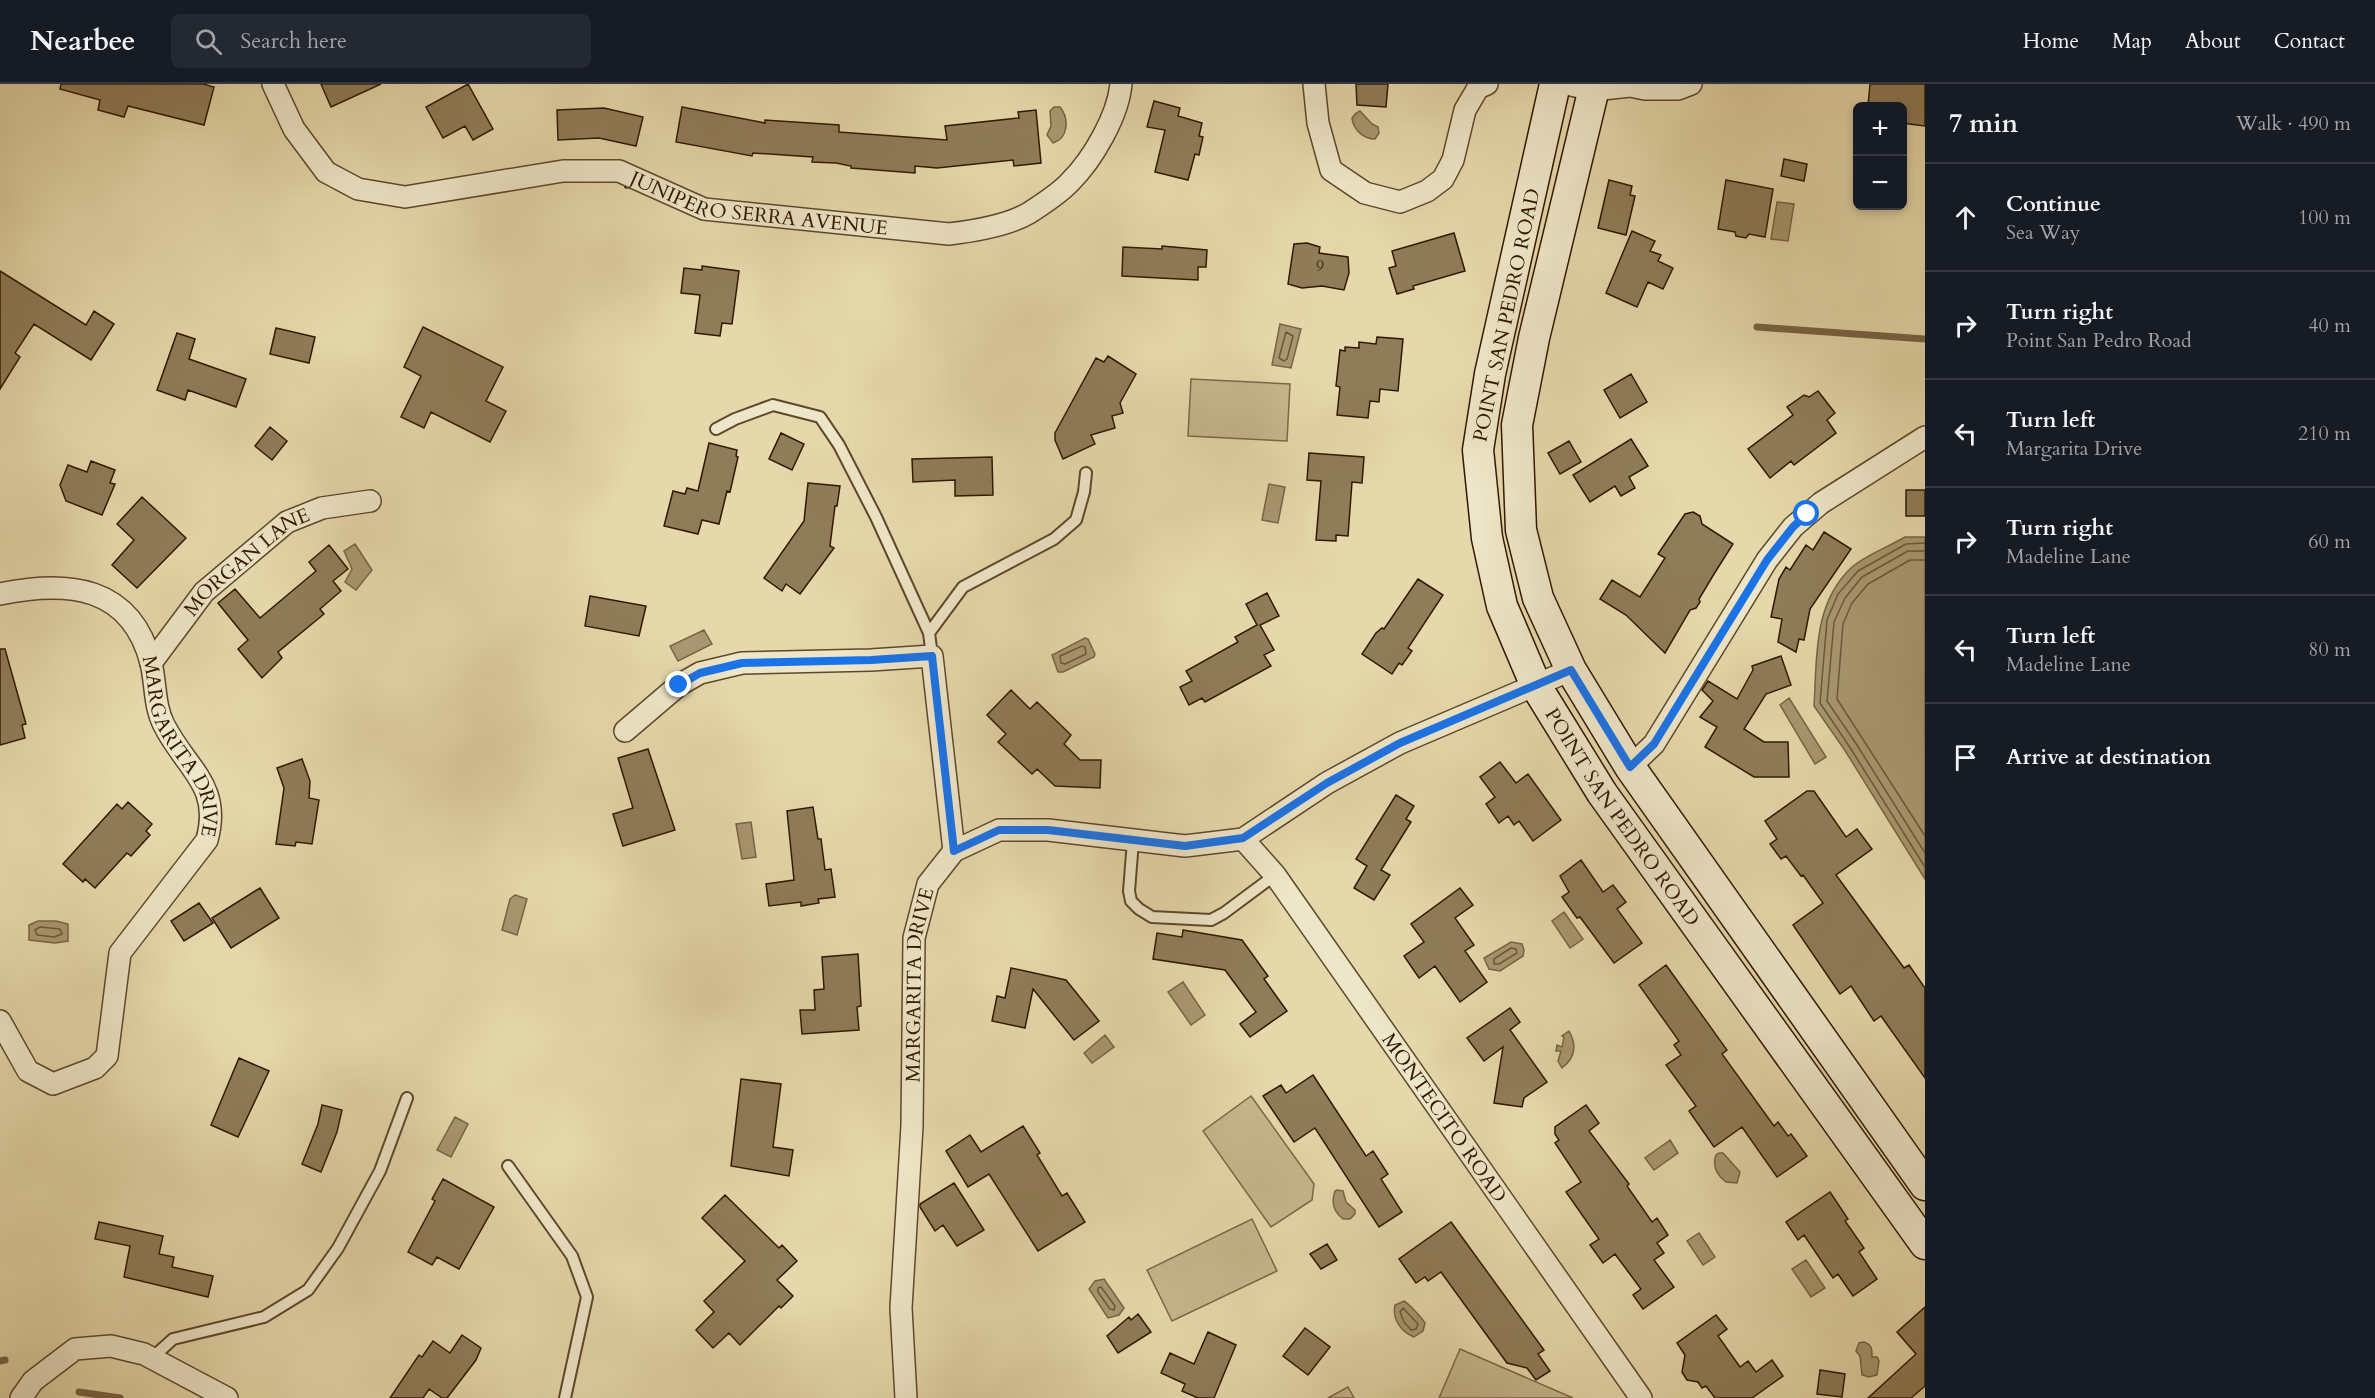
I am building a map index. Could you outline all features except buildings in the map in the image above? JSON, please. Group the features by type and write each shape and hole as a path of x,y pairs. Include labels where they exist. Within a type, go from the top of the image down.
{"main road":[{"name":"POINT SAN PEDRO ROAD","path":"1555,84 1490,374 1478,450 1487,538 1502,606 1536,686 1602,793 1925,1244"},
{"name":"POINT SAN PEDRO ROAD","path":"1585,86 1517,425 1521,530 1539,598 1571,670 1630,767 1925,1185"}],"street":[{"name":"JUNIPERO SERRA AVENUE","path":"273,84 294,129 327,172 358,189 405,197 563,171 619,171 704,209 949,234 982,230 1028,213 1070,182 1093,152 1111,121 1120,96 1121,84"},
{"path":"1314,84 1318,123 1331,170 1365,193 1400,202 1427,191 1443,179 1454,160 1465,110 1478,88 1487,84"},
{"path":"1585,86 1678,89 1691,84"},
{"path":"1630,767 1654,744 1767,560 1793,527 1821,503 1925,437"},
{"name":"MORGAN LANE","path":"151,663 204,592 287,522 322,508 370,501"},
{"name":"MARGARITA DRIVE","path":"0,594 22,589 60,586 82,589 98,596 131,619 141,636 151,663 162,723 210,798 213,821 207,840 120,953 107,1056 95,1068 53,1084 28,1071 0,1021"},
{"path":"625,731 679,685 700,673 731,665 932,656 954,851"},
{"name":"MARGARITA DRIVE","path":"906,1398 901,1308 912,1126 914,938 928,884 954,851 999,830 1048,830 1185,846 1243,838 1327,783 1400,743 1571,670"},
{"name":"MONTECITO ROAD","path":"1243,838 1275,875 1641,1398"},
{"path":"21,1398 33,1381 75,1349 111,1346 144,1354 227,1398"}],"lane":[{"path":"716,429 735,419 773,405 820,417 839,445 876,517 929,633 932,656"},
{"path":"929,633 963,587 1054,540 1076,520 1084,492 1086,473"},
{"path":"1133,841 1129,891 1131,901 1139,909 1152,916 1211,920 1224,914 1275,875"},
{"path":"152,1358 173,1339 264,1317 308,1290 338,1248 380,1171 407,1098"},
{"path":"508,1166 572,1256 587,1297 565,1398"}],"shaded area":[{"path":"1191,379 1290,384 1287,441 1188,436"},
{"path":"1251,1096 1314,1184 1312,1200 1271,1227 1203,1131"},
{"path":"1252,1219 1277,1271 1172,1321 1147,1270"},
{"path":"1460,1349 1573,1398 1439,1398"},
{"path":"1348,1387 1354,1398 1328,1398"}],"water":[{"path":"1054,107 1060,107 1063,112 1066,127 1062,137 1053,143 1047,135 1051,126 1050,111"},
{"path":"1360,111 1378,127 1379,133 1375,139 1359,133 1354,126 1352,118"},
{"path":"1777,202 1794,204 1788,241 1771,239"},
{"path":"1280,324 1301,329 1291,368 1272,365"},
{"path":"1269,484 1285,487 1278,523 1262,520"},
{"path":"1905,537 1925,537 1925,879 1844,749 1814,706 1819,632 1830,597 1839,581 1852,567"},
{"path":"355,544 372,570 356,590 345,582 352,569 344,551"},
{"path":"704,630 712,644 678,661 670,646"},
{"path":"1085,638 1088,639 1095,654 1094,657 1063,672 1058,672 1052,655"},
{"path":"1789,698 1826,757 1815,764 1780,705"},
{"path":"751,822 756,857 742,859 736,824"},
{"path":"515,895 527,899 517,935 502,930 510,899"},
{"path":"1564,912 1583,939 1570,948 1552,921"},
{"path":"38,921 68,924 68,941 55,943 29,940 29,925"},
{"path":"1511,942 1522,944 1523,956 1500,971 1489,969 1484,958"},
{"path":"1183,982 1205,1015 1191,1025 1168,992"},
{"path":"1569,1031 1574,1046 1570,1060 1562,1068 1558,1061 1561,1051 1556,1051 1557,1045 1562,1047 1564,1037 1562,1036"},
{"path":"1105,1035 1114,1047 1092,1063 1084,1053"},
{"path":"455,1117 468,1124 451,1157 437,1150"},
{"path":"1670,1140 1678,1153 1654,1170 1645,1158"},
{"path":"1723,1153 1740,1172 1737,1183 1726,1182 1718,1173 1715,1163 1716,1155"},
{"path":"1337,1190 1343,1191 1346,1202 1355,1210 1355,1214 1350,1219 1343,1219 1335,1210 1333,1199"},
{"path":"1699,1233 1715,1257 1703,1265 1687,1241"},
{"path":"1806,1260 1825,1288 1811,1297 1792,1269"},
{"path":"1104,1279 1124,1308 1119,1315 1108,1318 1089,1289 1095,1281"},
{"path":"1404,1301 1425,1323 1423,1331 1414,1337 1401,1328 1396,1320 1395,1305"},
{"path":"1859,1343 1869,1344 1872,1357 1877,1357 1879,1361 1877,1375 1869,1377 1862,1375 1860,1356 1856,1351"}],"waterway":[{"path":"1757,327 1925,339"},
{"path":"0,1361 5,1360"},
{"path":"79,1392 120,1398"}],"route":[{"path":"679,685 700,673 742,663 932,656 954,851 999,830 1048,830 1185,846 1243,838 1327,783 1400,743 1571,670 1630,767 1654,744 1767,560 1779,543 1807,514"}]}
